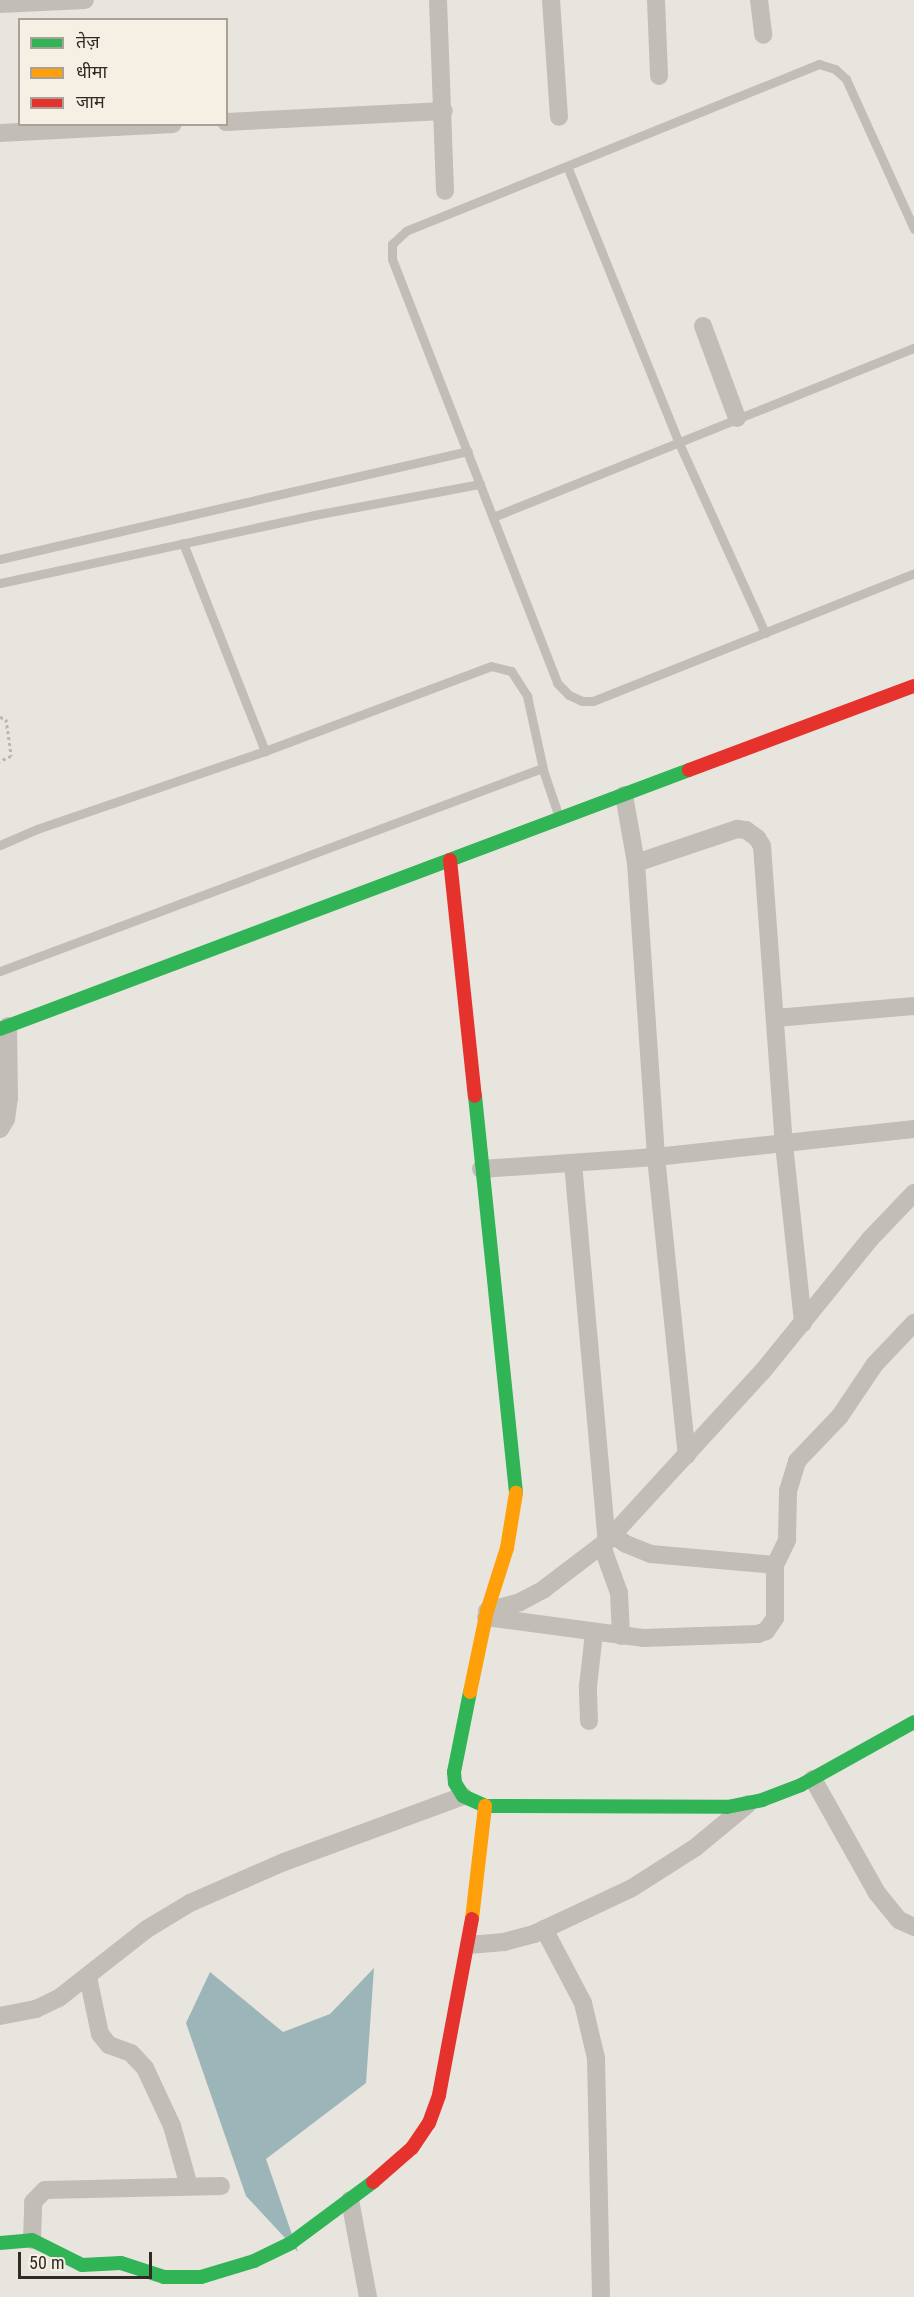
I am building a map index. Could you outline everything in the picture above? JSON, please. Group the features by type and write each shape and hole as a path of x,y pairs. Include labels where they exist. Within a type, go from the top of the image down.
{"street":[{"path":"0,4 85,0"},
{"path":"438,0 444,111 444,191"},
{"path":"551,0 559,117"},
{"path":"656,0 659,76"},
{"path":"759,0 763,35"},
{"path":"228,122 444,111"},
{"path":"0,133 135,126"},
{"path":"703,326 737,418"},
{"path":"0,1129 6,1119 9,1098 4,1027 914,686"},
{"path":"624,795 636,863 656,1157 687,1455"},
{"path":"636,863 737,829 746,830 757,837 762,846 784,1144 803,1323"},
{"path":"450,860 516,1493 507,1548 487,1614 454,1772 455,1783 463,1796 485,1806 727,1807 762,1800 813,1779 914,1722"},
{"path":"776,1018 914,1006"},
{"path":"481,1169 656,1157 914,1129"},
{"path":"573,1163 607,1541 619,1593 621,1636"},
{"path":"487,1614 520,1602 544,1589 607,1541 687,1455 803,1323 870,1239 914,1193"},
{"path":"487,1614 643,1638 758,1634 766,1631 775,1618 775,1565 787,1540 788,1491 798,1461 812,1442 840,1416 875,1364 914,1323"},
{"path":"607,1541 651,1554 775,1565"},
{"path":"588,1721 588,1686 594,1632"},
{"path":"813,1779 878,1893 899,1920 914,1928"},
{"path":"0,2016 36,2009 59,1998 147,1929 190,1903 284,1862 463,1796"},
{"path":"469,1945 504,1942 544,1929 632,1888 696,1847 750,1803"},
{"path":"0,2243 32,2240 82,2265 121,2263 164,2277 180,2279 201,2277 254,2261 291,2243 350,2200 412,2148 429,2123 439,2095 469,1945 485,1806"},
{"path":"544,1929 583,2003 596,2058 601,2297"},
{"path":"88,1977 100,2034 109,2045 130,2053 145,2068 172,2126 189,2186"},
{"path":"32,2240 33,2202 40,2192 45,2190 221,2186"},
{"path":"350,2200 368,2297"}],"lane":[{"path":"914,229 846,79 835,69 819,64 406,231 392,244 392,259 556,683 569,695 582,701 593,701 914,573"},
{"path":"567,166 678,441 765,633"},
{"path":"493,517 914,348"},
{"path":"0,559 468,451"},
{"path":"0,583 314,515 480,484"},
{"path":"183,543 265,751"},
{"path":"0,845 37,829 265,751 491,666 511,671 527,696 542,768 560,819"},
{"path":"0,971 542,768"}],"path":[{"path":"0,717 6,719 11,756 0,761"}],"water":[{"path":"374,1968 366,2083 266,2159 298,2252 246,2196 186,2023 210,1972 283,2032 330,2014"}],"traffic: fast":[{"path":"0,1029 689,770"},
{"path":"475,1096 516,1493"},
{"path":"470,1692 454,1772 455,1783 463,1796 485,1806 727,1807 762,1800 801,1785 914,1722"},
{"path":"0,2243 32,2240 82,2265 121,2263 164,2277 201,2277 254,2261 291,2243 373,2182"}],"traffic: slow":[{"path":"470,1692 487,1611 507,1548 516,1493"},
{"path":"472,1919 485,1806"}],"traffic: jam":[{"path":"689,770 914,686"},
{"path":"450,860 475,1096"},
{"path":"373,2182 412,2148 429,2123 439,2095 472,1919"}]}
